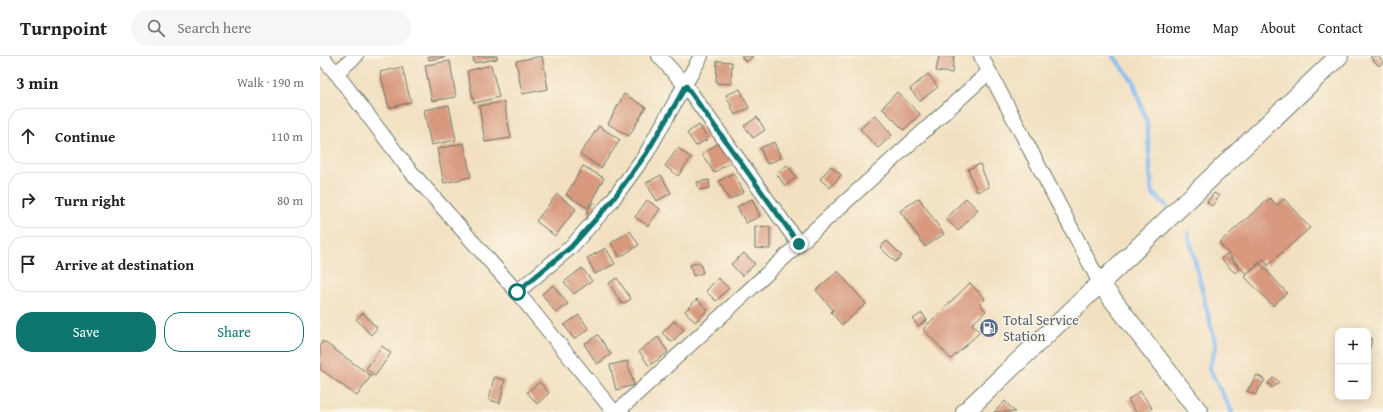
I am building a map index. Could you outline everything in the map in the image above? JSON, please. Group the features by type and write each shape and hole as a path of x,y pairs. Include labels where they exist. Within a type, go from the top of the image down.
{"street":[{"path":"321,56 336,73 407,167 517,292 614,412"},
{"path":"336,73 356,56"},
{"path":"659,56 686,86 799,244"},
{"path":"517,292 571,247 611,202 646,154 686,86 701,56"},
{"path":"981,56 1100,283 1199,412"},
{"path":"965,412 1339,56"},
{"path":"617,412 799,244 989,72"}],"building":[{"path":"428,56 444,56 445,57 429,60"},
{"path":"473,56 497,56 497,59 474,63"},
{"path":"542,56 548,89 522,94 516,61"},
{"path":"741,56 753,56 746,62"},
{"path":"939,56 954,56 952,73 936,71"},
{"path":"1378,56 1383,62 1379,66 1370,57"},
{"path":"450,61 456,97 432,101 425,65"},
{"path":"717,61 732,62 731,84 716,83"},
{"path":"491,65 499,97 474,103 467,71"},
{"path":"402,67 411,102 389,108 380,72"},
{"path":"928,74 938,87 920,101 910,89"},
{"path":"740,89 749,108 735,115 726,95"},
{"path":"897,92 920,114 904,130 882,108"},
{"path":"624,94 646,107 629,136 608,124"},
{"path":"504,102 511,138 485,142 479,106"},
{"path":"449,105 456,140 431,145 424,110"},
{"path":"875,115 892,135 878,148 860,129"},
{"path":"757,117 765,130 753,138 744,126"},
{"path":"699,125 708,139 696,146 687,133"},
{"path":"599,126 620,140 601,168 580,154"},
{"path":"720,142 732,161 714,173 702,154"},
{"path":"774,142 781,158 767,164 760,148"},
{"path":"464,143 471,177 444,183 437,149"},
{"path":"678,148 691,158 678,176 665,166"},
{"path":"980,164 989,187 977,192 968,169"},
{"path":"787,165 796,177 785,186 776,173"},
{"path":"583,166 604,178 588,208 566,195"},
{"path":"831,166 841,175 830,188 820,179"},
{"path":"733,173 744,192 729,200 719,181"},
{"path":"661,175 671,193 657,201 646,183"},
{"path":"709,180 710,188 699,190 697,182"},
{"path":"1214,193 1219,196 1212,206 1207,202"},
{"path":"557,194 576,209 555,236 536,221"},
{"path":"919,198 944,234 925,247 900,211"},
{"path":"966,198 978,210 958,231 946,219"},
{"path":"1270,198 1277,205 1284,199 1310,228 1268,265 1263,259 1246,274 1219,243"},
{"path":"752,199 760,216 746,223 737,207"},
{"path":"647,200 660,209 648,226 635,217"},
{"path":"593,202 601,208 594,219 586,213"},
{"path":"755,226 770,227 770,249 755,248"},
{"path":"630,231 639,245 620,257 611,243"},
{"path":"887,241 902,256 895,262 880,247"},
{"path":"606,248 615,264 595,274 587,258"},
{"path":"744,253 755,264 742,276 731,264"},
{"path":"1226,254 1240,269 1235,273 1221,259"},
{"path":"700,262 703,273 693,276 690,265"},
{"path":"1260,263 1287,293 1273,306 1245,277"},
{"path":"582,268 592,281 574,294 564,282"},
{"path":"838,271 866,304 842,325 831,312 833,310 816,290"},
{"path":"617,278 631,299 622,304 609,283"},
{"path":"718,278 729,288 716,301 706,291"},
{"path":"970,283 985,299 980,304 986,311 972,324 980,332 951,359 923,329"},
{"path":"553,285 568,304 556,313 542,294"},
{"path":"697,299 708,310 695,322 685,311"},
{"path":"363,313 377,328 371,335 356,319"},
{"path":"922,313 927,320 918,326 913,319"},
{"path":"579,315 589,329 574,339 564,325"},
{"path":"674,321 684,330 672,342 662,333"},
{"path":"598,335 611,354 597,364 584,344"},
{"path":"658,337 668,352 649,366 639,351"},
{"path":"323,341 371,376 357,396 320,369 320,346"},
{"path":"382,346 391,353 375,376 366,369"},
{"path":"627,361 634,385 616,390 610,365"},
{"path":"1257,375 1265,380 1255,395 1247,391"},
{"path":"494,377 505,380 500,403 489,400"},
{"path":"1274,377 1279,382 1272,388 1268,383"},
{"path":"540,382 549,393 537,404 527,392"},
{"path":"1140,391 1152,408 1147,412 1136,412 1128,400"},
{"path":"1005,401 1015,412 994,412"}],"waterway":[{"path":"1113,56 1133,81 1147,123 1152,193 1167,206"},
{"path":"1188,233 1216,346 1209,368 1232,412"}],"place":[{"name":"Total Service Station","path":"989,328"}],"route":[{"path":"517,292 571,247 611,202 646,154 686,86 799,244"}]}
